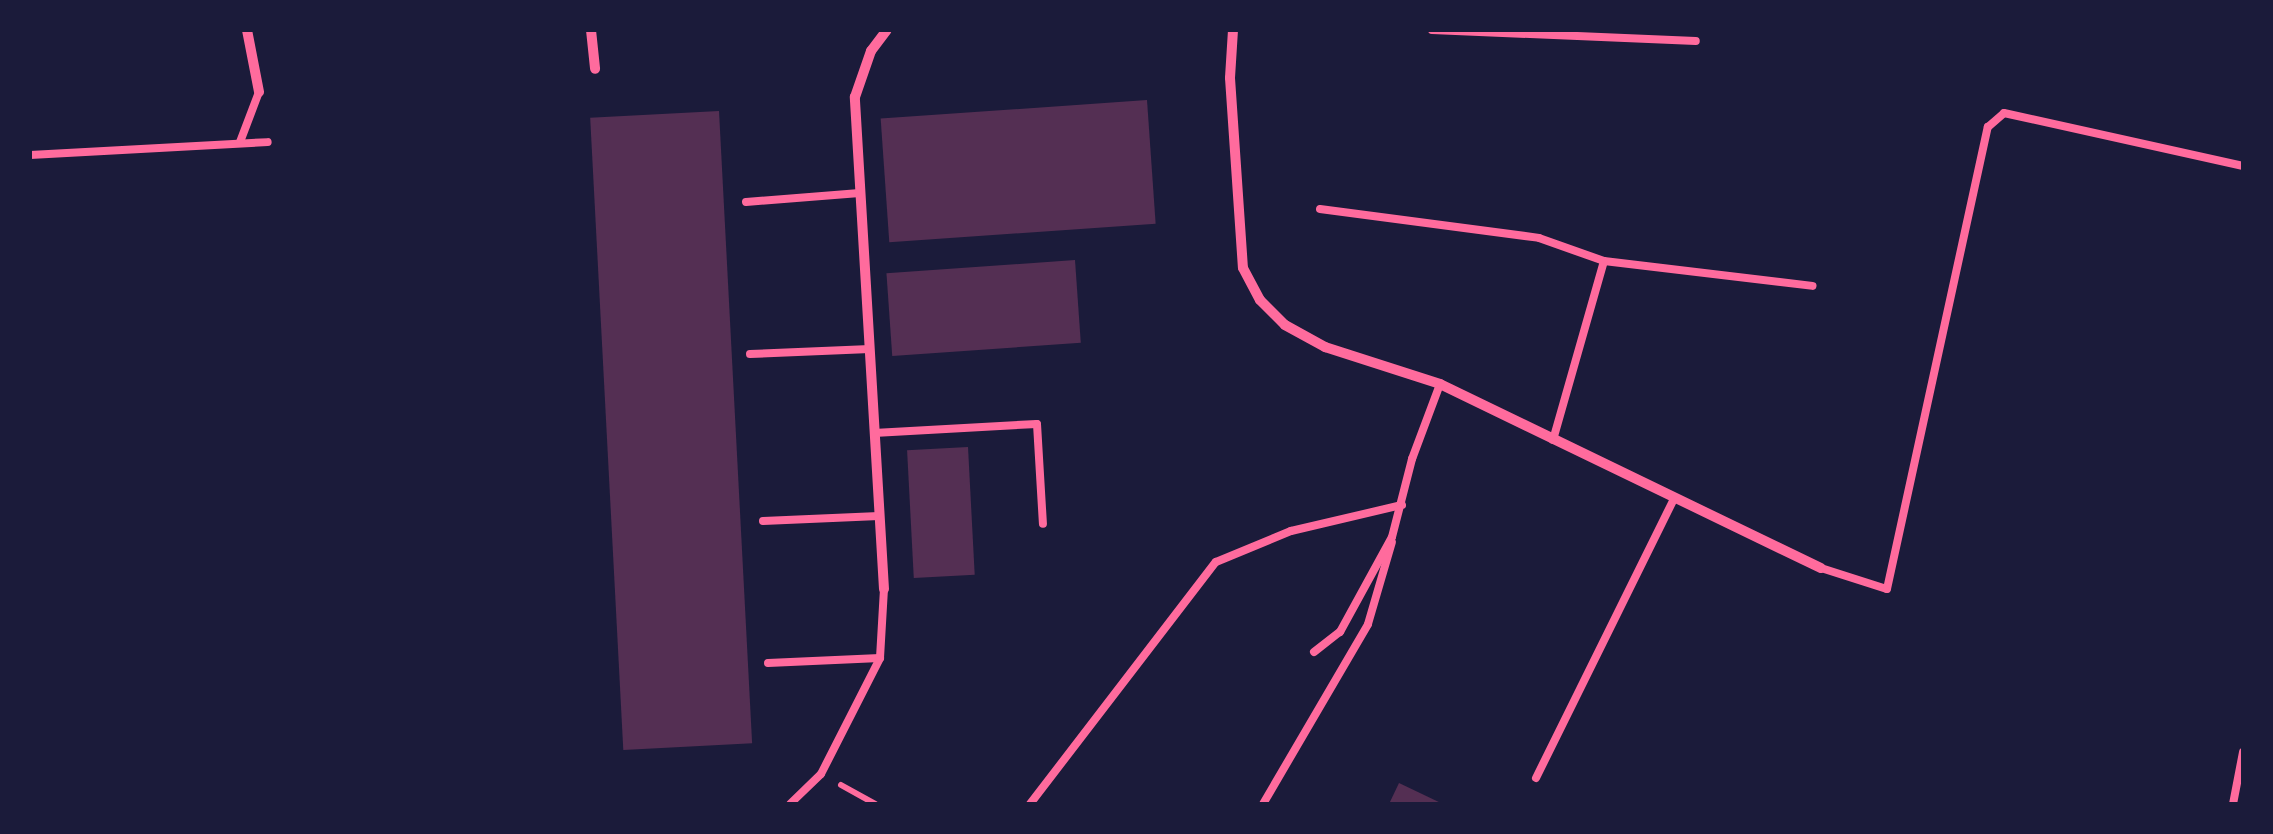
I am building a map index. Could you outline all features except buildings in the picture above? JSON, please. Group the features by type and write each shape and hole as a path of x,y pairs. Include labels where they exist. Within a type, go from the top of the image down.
{"street":[{"path":"247,30 260,92"},
{"path":"591,30 595,69"},
{"path":"1234,30 1230,78 1243,268 1260,300 1285,325 1325,347 1440,384 1821,568"},
{"path":"881,33 855,97 884,589"}],"lane":[{"path":"1432,30 1696,41"},
{"path":"240,142 260,92"},
{"path":"1821,568 1887,589 1988,127 2004,113 2243,166"},
{"path":"30,155 268,142"},
{"path":"746,202 860,193"},
{"path":"1320,209 1538,238 1604,261 1814,286"},
{"path":"1553,440 1604,261"},
{"path":"750,354 870,349"},
{"path":"1263,804 1368,624 1412,458 1440,384"},
{"path":"874,433 1036,424 1043,524"},
{"path":"1536,778 1674,499"},
{"path":"1030,804 1216,562 1291,531 1402,505"},
{"path":"763,522 880,516"},
{"path":"1314,652 1340,632 1392,537"},
{"path":"790,804 821,774 880,658 884,589"},
{"path":"768,663 880,658"},
{"path":"2233,804 2243,752"}],"path":[{"path":"821,774 875,804"}]}
